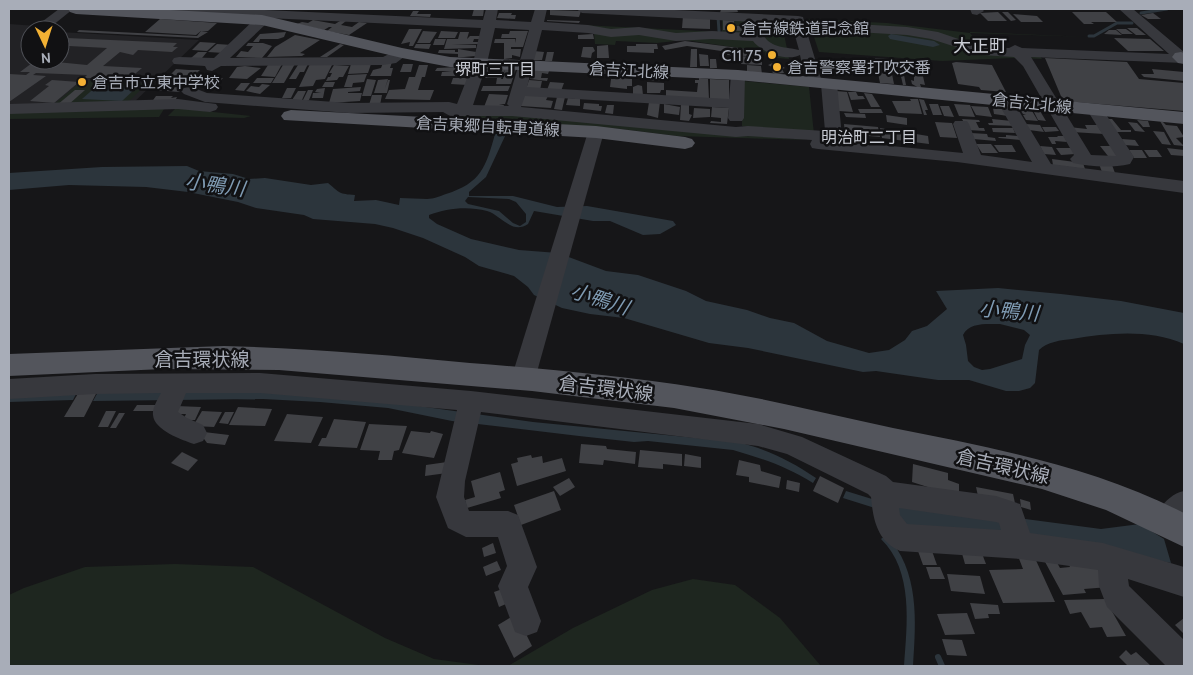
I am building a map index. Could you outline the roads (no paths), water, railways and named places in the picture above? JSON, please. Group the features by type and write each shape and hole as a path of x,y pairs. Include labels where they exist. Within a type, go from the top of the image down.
{"main road":[{"name":"倉吉江北線","path":"76,9 262,20 402,53 450,62 526,64 738,76 1184,118"},
{"name":"倉吉東郷自転車道線","path":"291,116 685,143"},
{"name":"倉吉環状線","path":"9,365 111,360 254,358 524,374 607,388 677,397 764,413 1058,478 1179,519"}],"street":[{"path":"52,20 68,9"},
{"path":"165,9 320,12 489,24 573,41"},
{"path":"463,110 480,63 492,9"},
{"path":"512,112 542,9"},
{"path":"582,9 743,13 933,35 981,51 1168,54 1184,58"},
{"path":"1125,9 1184,58"},
{"path":"178,104 216,62 262,20"},
{"path":"794,53 770,49 760,43 757,34 762,30 795,20"},
{"path":"795,20 822,83 832,141"},
{"path":"534,32 588,29 611,33 639,31 676,37 712,35 757,38"},
{"path":"988,48 1017,51 1028,64 1085,160"},
{"path":"179,60 216,62 383,61 391,60 402,53"},
{"path":"736,132 738,76"},
{"path":"189,91 205,97 317,106 348,108 449,107 463,110"},
{"path":"519,91 736,104"},
{"path":"1005,101 1041,162 1184,187"},
{"path":"9,109 178,104 291,116"},
{"path":"370,120 463,110 512,112 736,132 748,131 974,159 1041,162 1085,160 1108,162 1124,160 1125,157 1096,110"},
{"path":"961,124 974,159"},
{"path":"524,374 594,137"},
{"path":"685,143 832,141"},
{"path":"138,385 158,374 304,371 340,363"},
{"path":"9,389 95,384 260,383 471,401 758,435 793,445 877,485 884,493 887,520 900,537 1020,545 1112,560 1184,582"},
{"path":"178,384 166,409 165,416 178,426 194,433"},
{"path":"607,388 636,402 751,429 758,435"},
{"path":"471,401 452,481 452,503 458,518 466,524 508,524 522,567 513,586 526,621"},
{"path":"884,493 996,509 1010,513 1020,545"},
{"path":"1112,560 1114,586 1118,596 1184,662"}],"water":[{"path":"891,34 934,41 940,45 933,47 890,39 888,36"},
{"path":"98,85 137,87 122,101 82,99"},
{"name":"小鴨川","path":"495,134 506,134 486,177 469,192 469,196 513,196 557,207 587,206 673,221 676,225 660,234 643,235 610,221 593,221 534,211 528,224 522,227 512,226 487,211 472,209 458,208 429,215 429,218 437,224 471,239 519,250 558,253 606,271 638,275 686,291 706,301 794,323 827,341 869,353 889,350 905,340 912,331 927,326 947,309 936,291 998,288 1121,301 1184,313 1184,344 1171,339 1143,334 1100,335 1054,342 1039,350 1035,383 1030,388 1019,391 1006,391 969,380 938,380 876,371 863,372 748,348 709,343 624,318 562,308 534,295 528,287 514,276 479,266 465,257 423,238 375,224 313,219 304,215 256,208 238,202 188,192 146,187 69,185 9,190 9,173 102,167 187,166 199,171 233,174 249,179 265,178 311,185 328,183 340,192 355,195 354,201 376,200 399,205 400,198 432,198 458,190 467,185 475,179 485,165","holes":["468,197 509,199 516,202 526,214 526,222 520,226 513,223 499,211 468,204 465,201","1000,324 1024,330 1030,335 1025,345 1022,359 990,369 982,370 974,367 968,361 963,335 969,328 974,326"]},
{"path":"234,390 404,404 533,422 737,442 778,456 816,478 813,483 794,472 733,450 648,441 634,442 452,421 388,408 263,399 93,401 98,392"},
{"path":"77,392 73,400 9,402 9,395"},
{"path":"846,491 872,499 1101,529 1140,524 1164,539 1171,563 1101,549 909,526 878,509 843,498"},
{"path":"886,535 897,549 905,564 910,580 915,614 913,666 904,666 907,616 904,582 892,552 881,539"}],"waterway":[{"path":"1141,13 1167,9"},
{"path":"718,17 719,31"},
{"path":"1089,36 1094,36 1117,23 1132,23"},
{"path":"938,657 942,666"}],"place":[{"name":"倉吉線鉄道記念館","path":"731,28"},
{"name":"C11 75","path":"772,55"},
{"name":"倉吉警察署打吹交番","path":"777,67"},
{"name":"倉吉市立東中学校","path":"82,82"}],"district":[{"name":"大正町","path":"980,46"},
{"name":"堺町三丁目","path":"495,69"},
{"name":"明治町二丁目","path":"869,137"}]}
